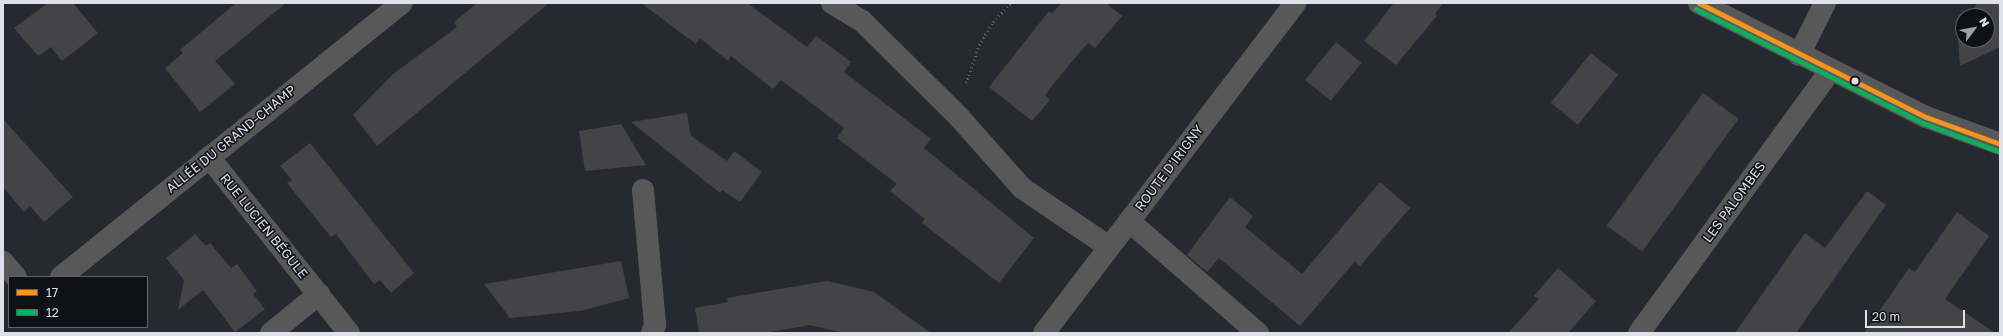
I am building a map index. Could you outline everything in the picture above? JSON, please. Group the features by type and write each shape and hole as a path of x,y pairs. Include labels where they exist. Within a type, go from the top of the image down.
{"street":[{"name":"ALLÉE DU GRAND-CHAMP","path":"62,276 402,3"},
{"path":"832,3 862,21 959,117 1022,188 1109,248"},
{"name":"ROUTE D'IRIGNY","path":"1044,333 1295,3"},
{"path":"1699,3 1830,71 1926,117 2000,144"},
{"path":"1799,55 1825,3"},
{"name":"LES PALOMBES","path":"1639,333 1830,71"},
{"name":"RUE LUCIEN BÉGULE","path":"209,157 349,333"},
{"path":"643,190 655,325 652,333"},
{"path":"1129,221 1258,333"},
{"path":"3,262 15,276"},
{"path":"271,333 319,294"}],"path":[{"path":"959,117 979,45 993,22 1011,3"}],"building":[{"path":"48,3 73,3 98,33 62,61 51,47 38,56 14,28"},
{"path":"236,3 286,3 215,61 235,84 200,112 165,68 183,53 180,50"},
{"path":"477,3 549,3 377,146 353,115 393,74 457,27 454,22"},
{"path":"641,3 747,3 807,47 816,36 851,62 844,72 931,139 924,148 1034,238 999,283 922,223 925,219 890,191 897,184 837,138 844,128 781,80 773,89 731,56 728,61 700,38 696,44"},
{"path":"1061,3 1106,3 1122,16 1095,48 1088,43 1068,66 1045,95 1050,100 1032,121 989,87 1049,11 1052,14"},
{"path":"1394,3 1443,3 1435,14 1437,16 1396,65 1364,41"},
{"path":"1977,3 2000,3 2000,47 1960,66 1959,48 1995,48 1995,8 1974,8"},
{"path":"1336,42 1362,63 1331,101 1305,80"},
{"path":"1591,53 1618,75 1578,125 1551,103"},
{"path":"1703,93 1739,119 1642,252 1607,226"},
{"path":"687,113 691,136 727,161 734,151 762,172 740,202 722,190 720,193 631,122"},
{"path":"3,119 73,197 44,222 30,206 24,212 3,187"},
{"path":"621,124 646,165 585,171 579,131"},
{"path":"310,143 414,273 391,293 380,280 374,284 336,234 331,237 287,183 292,180 280,166"},
{"path":"1380,182 1410,208 1360,266 1355,261 1300,326 1219,258 1207,272 1187,255 1230,197 1253,216 1245,227 1302,274"},
{"path":"1867,191 1886,205 1796,333 1735,333 1805,233 1825,248"},
{"path":"1957,212 1989,236 1945,299 1995,333 1864,333 1909,268 1915,272"},
{"path":"195,234 206,246 210,243 231,268 237,264 257,291 253,294 265,309 235,332 203,290 178,310 184,280 166,258"},
{"path":"621,261 629,298 580,311 510,318 484,284"},
{"path":"1558,268 1596,301 1568,333 1508,333 1539,299 1534,296"},
{"path":"827,281 874,292 931,333 844,333 810,325 765,333 699,333 695,308 728,302 727,298"}],"transit line":[{"name":"17","path":"1699,3 1926,117 2000,144"},
{"name":"12","path":"1696,9 1923,123 1998,151"}]}
